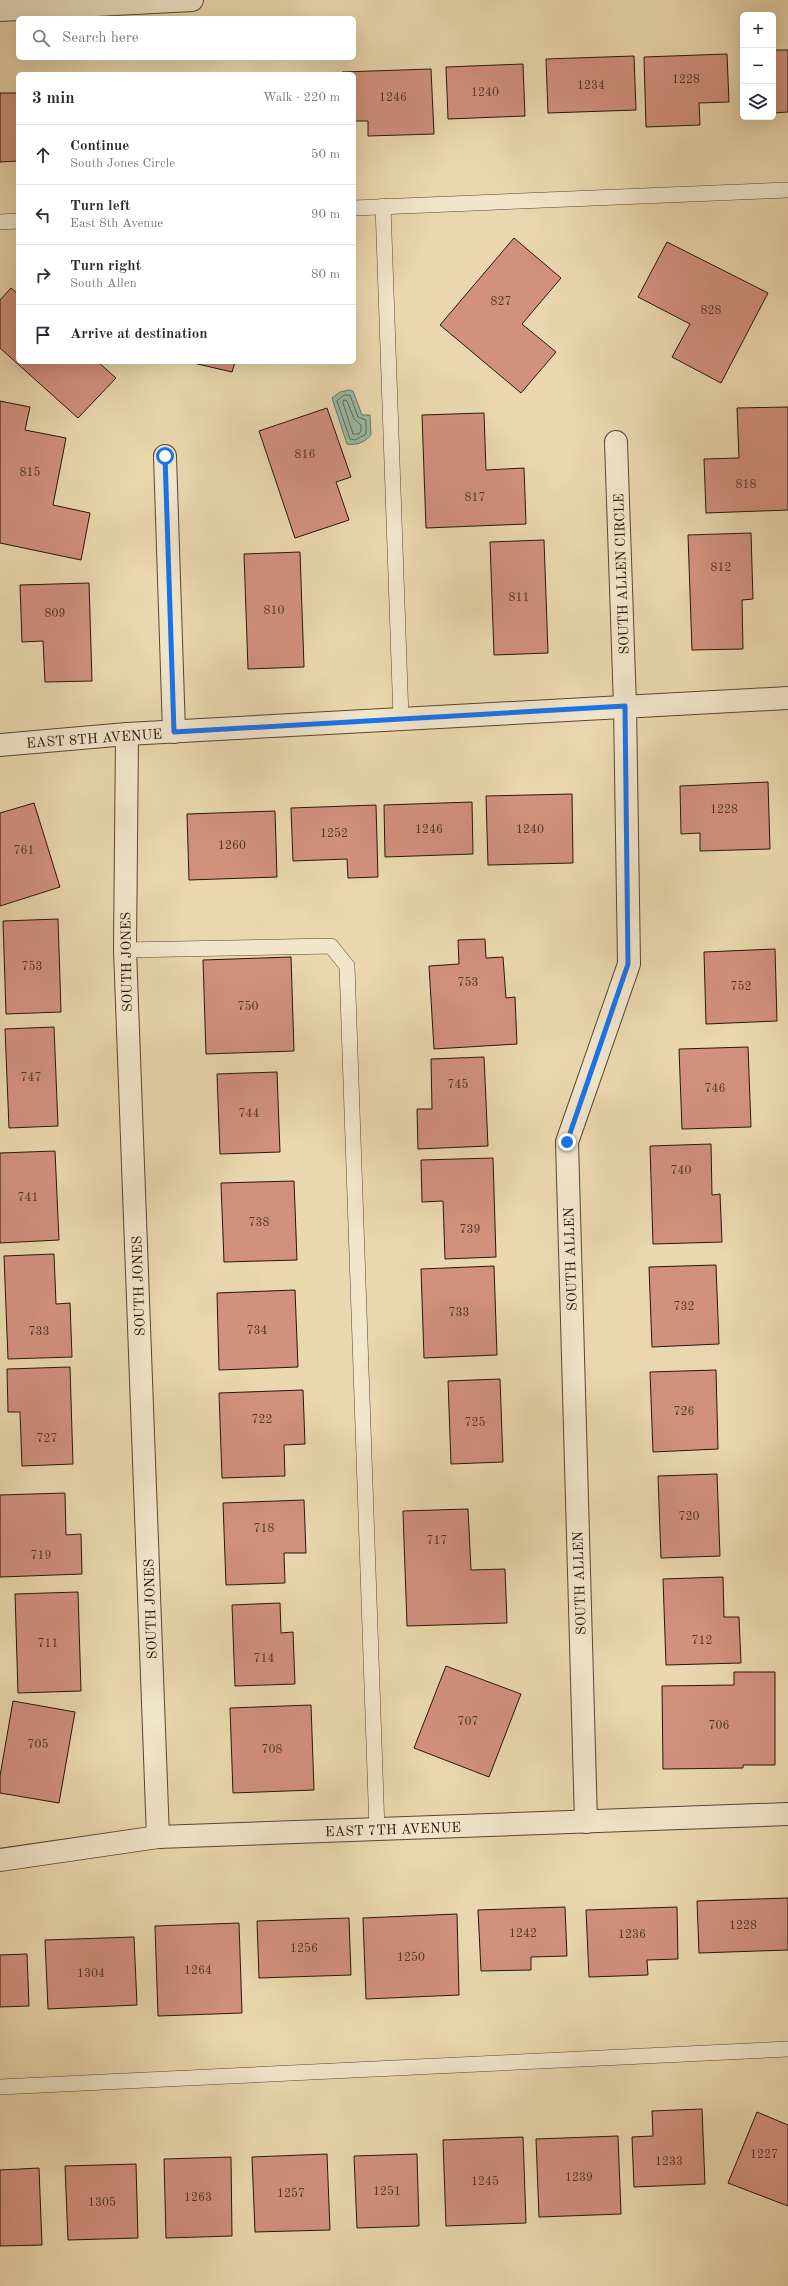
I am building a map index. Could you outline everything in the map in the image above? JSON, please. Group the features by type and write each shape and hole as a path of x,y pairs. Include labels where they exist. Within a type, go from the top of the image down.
{"street":[{"path":"0,10 192,0"},
{"name":"SOUTH ALLEN CIRCLE","path":"616,442 625,706"},
{"path":"165,456 174,732"},
{"name":"EAST 8TH AVENUE","path":"0,745 127,734 788,698"},
{"name":"SOUTH ALLEN","path":"586,1822 567,1142 628,964 625,706"},
{"name":"SOUTH JONES","path":"127,734 125,950 158,1837"},
{"name":"EAST 7TH AVENUE","path":"0,1860 158,1837 788,1814"}],"lane":[{"path":"356,208 788,190"},
{"path":"383,206 401,718"},
{"path":"0,222 16,221"},
{"path":"125,950 331,946 347,966 377,1830"},
{"path":"0,2088 788,2049"}],"water":[{"path":"349,390 353,391 362,415 370,415 371,435 366,440 357,444 347,444 332,398 340,392"}],"building":[{"path":"776,50 788,50 788,112 776,113"},
{"path":"727,54 729,102 699,103 700,125 646,127 644,57"},
{"path":"634,56 636,110 548,113 546,59"},
{"path":"523,64 525,116 448,119 446,67"},
{"path":"431,69 434,134 368,136 368,121 356,121 356,72 342,72"},
{"path":"0,93 16,93 16,161 0,162"},
{"path":"514,238 561,278 522,324 556,352 521,393 440,325"},
{"path":"667,242 768,293 721,383 672,357 690,324 638,297"},
{"path":"11,288 16,292 16,362 0,348 0,300"},
{"path":"18,364 100,364 116,378 78,418"},
{"path":"198,364 234,364 232,372"},
{"path":"0,401 30,407 25,430 66,438 53,505 90,513 81,560 0,543"},
{"path":"788,407 788,510 706,513 704,459 739,458 737,408"},
{"path":"327,408 351,477 336,482 349,520 295,538 259,431"},
{"path":"484,413 486,470 524,468 526,524 426,528 422,415"},
{"path":"751,533 753,599 742,600 743,649 692,650 688,535"},
{"path":"544,540 548,653 494,655 490,542"},
{"path":"300,552 304,667 248,669 244,554"},
{"path":"89,583 92,681 45,682 43,641 22,642 20,585"},
{"path":"768,782 770,849 700,851 700,833 681,834 680,786"},
{"path":"572,794 573,863 488,865 486,796"},
{"path":"472,802 473,854 385,857 384,805"},
{"path":"34,803 60,887 0,906 0,813"},
{"path":"376,805 378,877 348,878 347,859 293,861 291,808"},
{"path":"275,811 277,877 189,880 187,814"},
{"path":"58,919 61,1012 6,1014 3,921"},
{"path":"485,939 486,958 503,957 506,998 515,997 517,1044 434,1049 429,966 459,964 458,940"},
{"path":"775,949 777,1021 706,1024 704,952"},
{"path":"291,957 294,1051 206,1054 203,960"},
{"path":"54,1027 58,1126 9,1128 5,1029"},
{"path":"748,1047 751,1127 682,1129 679,1049"},
{"path":"484,1057 488,1146 418,1149 417,1109 432,1109 431,1059"},
{"path":"277,1072 280,1152 220,1154 217,1074"},
{"path":"711,1144 712,1195 720,1194 722,1242 653,1244 650,1146"},
{"path":"55,1151 59,1240 0,1243 0,1153"},
{"path":"493,1158 496,1257 445,1259 443,1201 422,1202 421,1160"},
{"path":"294,1181 297,1260 224,1262 221,1183"},
{"path":"54,1254 56,1304 70,1303 72,1357 8,1359 4,1256"},
{"path":"716,1265 719,1344 652,1347 649,1267"},
{"path":"494,1266 497,1355 424,1358 421,1269"},
{"path":"295,1290 298,1367 219,1370 217,1293"},
{"path":"70,1367 73,1464 22,1466 20,1412 8,1412 7,1369"},
{"path":"716,1370 718,1449 653,1452 650,1372"},
{"path":"500,1379 503,1462 451,1464 448,1381"},
{"path":"303,1390 305,1444 284,1445 285,1476 222,1478 219,1393"},
{"path":"717,1474 720,1556 661,1558 658,1476"},
{"path":"65,1493 66,1535 81,1534 82,1574 0,1577 0,1495"},
{"path":"304,1500 306,1553 284,1553 285,1583 226,1585 223,1503"},
{"path":"468,1509 471,1570 505,1569 507,1623 407,1626 403,1511"},
{"path":"723,1577 724,1617 739,1617 741,1663 666,1665 663,1579"},
{"path":"78,1592 81,1691 18,1693 15,1594"},
{"path":"280,1603 281,1633 293,1632 295,1684 235,1686 232,1605"},
{"path":"446,1666 521,1694 489,1777 414,1748"},
{"path":"734,1672 775,1672 775,1765 743,1765 743,1768 663,1769 662,1686 734,1685"},
{"path":"13,1701 75,1712 59,1803 0,1793 0,1776"},
{"path":"311,1705 314,1790 233,1793 230,1708"},
{"path":"788,1898 788,1950 699,1953 697,1901"},
{"path":"565,1907 567,1956 531,1957 531,1970 481,1971 478,1910"},
{"path":"677,1907 678,1959 647,1960 648,1975 589,1977 586,1910"},
{"path":"457,1914 459,1995 366,1999 363,1918"},
{"path":"349,1918 351,1975 259,1978 257,1921"},
{"path":"239,1923 242,2013 158,2016 155,1926"},
{"path":"134,1937 137,2005 48,2009 45,1940"},
{"path":"27,1954 29,2006 0,2007 0,1955"},
{"path":"702,2109 705,2184 634,2187 632,2137 653,2136 652,2111"},
{"path":"757,2112 788,2125 788,2206 728,2183"},
{"path":"618,2136 621,2214 539,2217 536,2139"},
{"path":"523,2137 526,2223 446,2226 443,2140"},
{"path":"327,2154 330,2230 255,2232 252,2157"},
{"path":"417,2154 419,2226 357,2228 354,2156"},
{"path":"231,2157 232,2236 166,2238 164,2159"},
{"path":"136,2164 138,2238 68,2240 65,2166"},
{"path":"39,2168 42,2245 0,2246 0,2170"}],"route":[{"path":"165,456 174,732 625,706 628,964 567,1142"}]}
